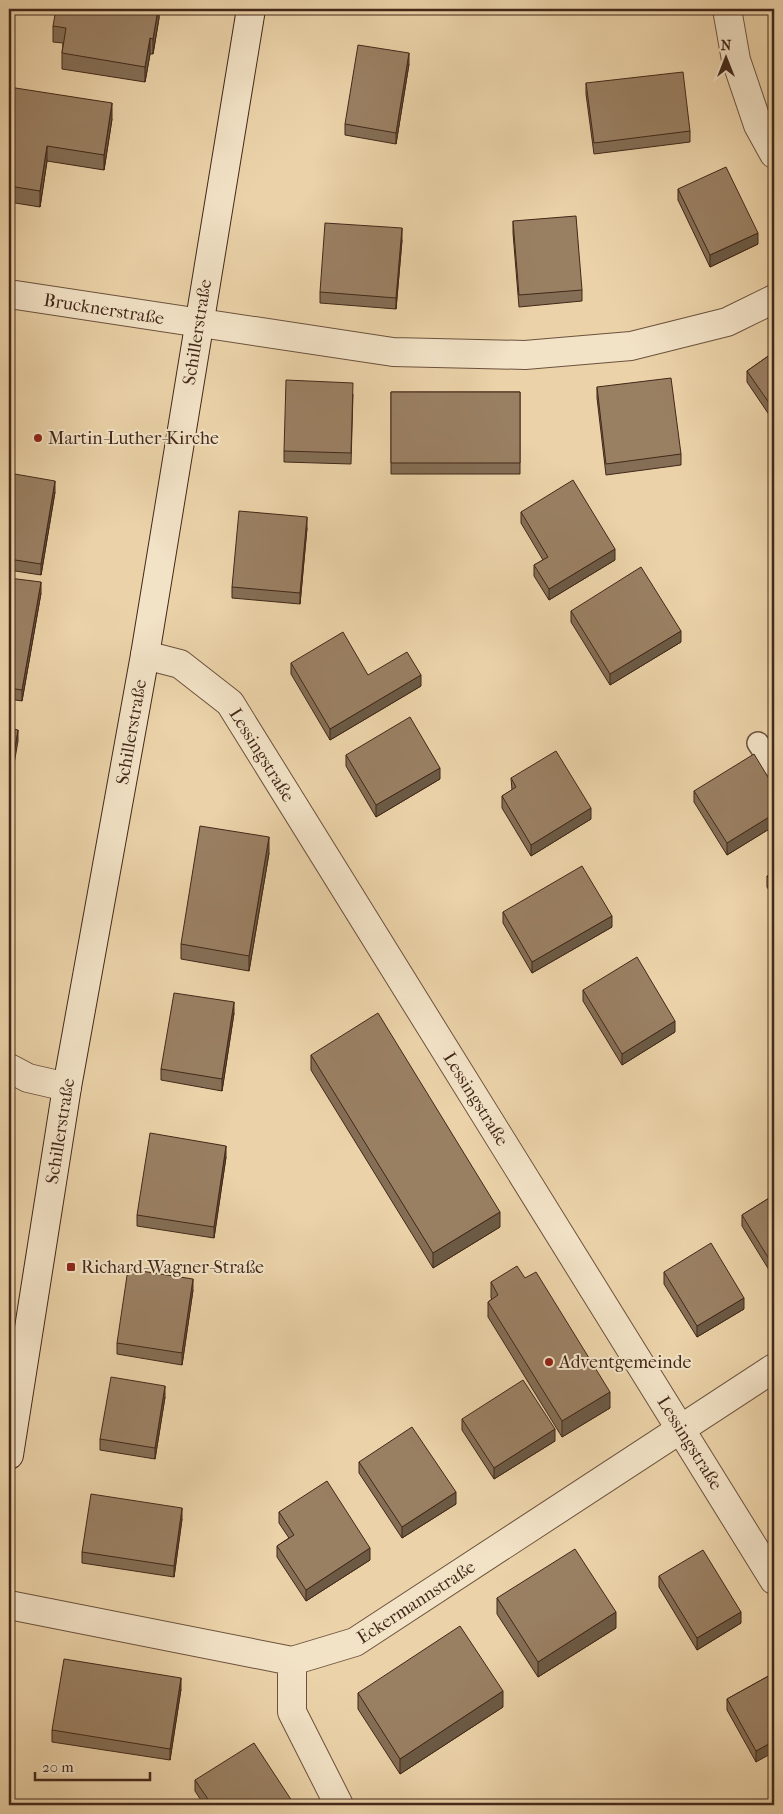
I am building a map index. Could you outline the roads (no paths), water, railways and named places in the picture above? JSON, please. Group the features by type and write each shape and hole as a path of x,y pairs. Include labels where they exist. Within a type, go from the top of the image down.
{"street":[{"name":"Schillerstraße","path":"9,1455 67,1087 145,655 251,9"},
{"path":"727,9 736,60 758,125 774,154"},
{"name":"Brucknerstraße","path":"9,294 393,352 524,355 631,346 727,322 774,299"},
{"name":"Lessingstraße","path":"145,655 180,664 230,703 774,1580"},
{"path":"9,1068 28,1078 67,1087"},
{"name":"Eckermannstraße","path":"9,1605 292,1660 355,1642 774,1368"},
{"path":"292,1660 292,1712 339,1805"}],"lane":[{"path":"758,743 774,767"}],"place":[{"name":"Martin-Luther-Kirche","path":"38,438"},
{"name":"Richard-Wagner-Straße","path":"71,1267"},
{"name":"Adventgemeinde","path":"549,1362"}]}
